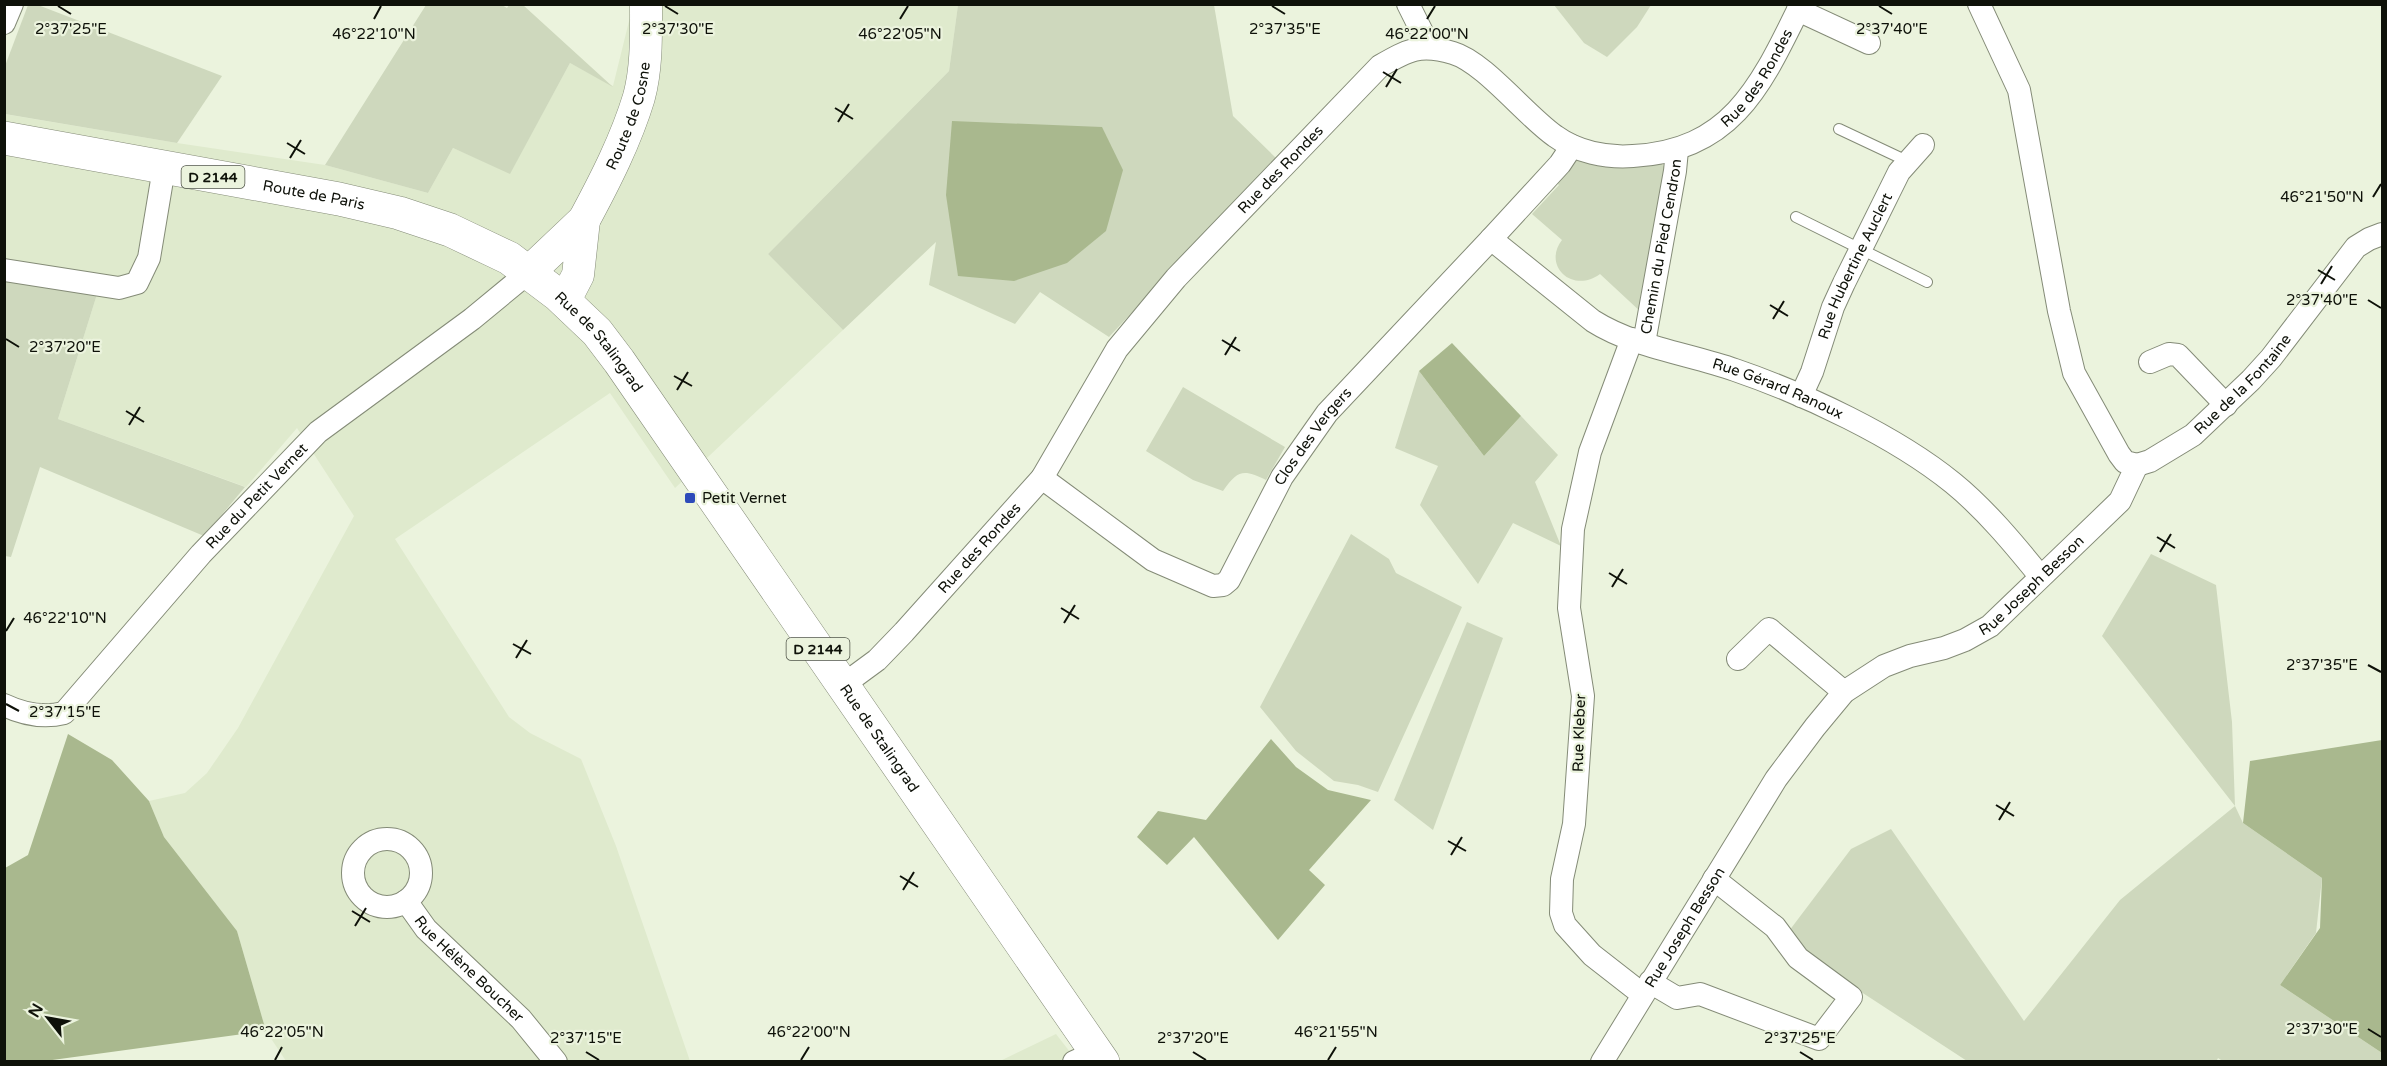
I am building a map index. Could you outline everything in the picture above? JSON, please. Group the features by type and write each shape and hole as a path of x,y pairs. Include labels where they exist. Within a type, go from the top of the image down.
{"main road":[{"name":"Route de Cosne","path":"565,300 578,275 584,220 610,170 639,96 647,45 646,4"},
{"name":"Route de Paris","path":"4,138 164,168 230,174 295,186 399,213 450,230 519,265"},
{"name":"Route de Cosne","path":"519,265 584,220"},
{"name":"Rue de Stalingrad","path":"519,265 565,300 597,332 619,361 843,685 1091,1058"}],"street":[{"path":"1408,4 1430,48"},
{"path":"1978,4 2019,90 2059,311 2074,373 2119,454 2125,462 2137,465"},
{"path":"1800,7 1869,43"},
{"name":"Rue des Rondes","path":"843,685 877,660 1042,478 1117,349 1176,278 1380,66 1410,49 1430,48 1455,53 1474,64 1554,136 1572,146 1599,154 1622,157 1647,156 1677,150 1720,127 1739,110 1756,90 1768,70 1800,7"},
{"name":"Rue Hubertine Auclert","path":"1801,396 1812,372 1833,307 1861,249 1899,172 1923,145"},
{"name":"Clos des Vergers","path":"1042,478 1153,560 1213,585 1223,585 1229,580 1282,477 1327,413 1560,164 1572,146"},
{"name":"Chemin du Pied Cendron","path":"1594,438 1638,341 1667,217 1677,150"},
{"path":"4,270 119,288 137,282 149,258 164,168"},
{"name":"Rue de la Fontaine","path":"2137,465 2193,435 2226,405 2271,358 2356,247 2382,234"},
{"name":"Rue Gérard Ranoux","path":"1491,239 1593,321 1609,331 1718,364 1801,396 1884,438 1953,483 1970,498 2040,576"},
{"name":"Rue du Petit Vernet","path":"4,705 15,710 50,716 64,713 201,554 318,432 472,320 519,265"},
{"path":"2150,363 2169,354 2178,355 2226,405"},
{"name":"Rue Kleber","path":"1594,438 1584,469 1573,529 1569,608 1583,696 1574,824 1562,879 1561,913 1565,925 1592,955 1646,988 1677,998 1700,994 1819,1039 1851,997 1798,958 1774,927 1714,879"},
{"name":"Rue Joseph Besson","path":"1602,1062 1776,779 1844,692 1884,666 1965,640 1990,626 2120,501 2137,465"},
{"path":"1738,659 1769,629 1844,692"},
{"name":"Rue Hélène Boucher","path":"406,901 426,928 521,1019 556,1062"}],"lane":[{"path":"1839,129 1907,161"},
{"path":"1796,217 1927,282"}],"shaded area":[{"path":"500,4 507,8 509,5 523,5 613,87 570,63 510,174 453,148 428,193 325,165 426,5"},
{"path":"28,5 38,5 222,76 177,143 5,114 5,66"},
{"path":"633,5 958,5 949,71 768,254 843,330 675,488 610,393 395,539 509,717 530,733 581,759 616,846 690,1061 286,1061 266,1031 237,931 164,837 149,801 185,793 207,773 238,728 354,516 297,428 246,487 58,419 98,291 5,275 4,114 325,165 428,193 453,148 510,173 570,63 613,86"},
{"path":"958,5 1214,5 1233,116 1276,158 1109,337 1040,292 1015,324 929,285 936,242 843,330 768,254 949,71"},
{"path":"1554,5 1651,5 1637,27 1607,57 1584,43"},
{"path":"952,121 1102,127 1123,170 1106,231 1067,263 1014,281 958,276 946,195"},
{"path":"1579,158 1659,162 1669,170 1642,313 1600,274 1580,281 1563,274 1556,259 1562,240 1532,214 1559,185 1553,179 1569,163"},
{"path":"4,275 98,291 58,419 245,487 204,536 40,467 11,557 5,556"},
{"path":"1452,343 1521,416 1484,456 1419,371"},
{"path":"1419,371 1484,456 1521,416 1558,455 1535,482 1561,546 1513,523 1478,584 1420,505 1438,466 1395,448"},
{"path":"1183,387 1285,447 1266,480 1252,474 1237,475 1223,491 1193,480 1146,451"},
{"path":"1351,534 1389,559 1396,573 1462,607 1378,792 1358,785 1334,781 1296,751 1260,707"},
{"path":"2151,554 2216,585 2232,722 2235,806 2102,636"},
{"path":"1467,622 1503,638 1433,830 1394,800"},
{"path":"68,734 112,760 149,801 164,837 237,931 266,1031 45,1061 7,1061 5,1059 5,868 28,855"},
{"path":"1271,739 1296,767 1328,790 1371,800 1309,870 1325,885 1278,940 1194,837 1167,865 1137,837 1158,811 1206,820"},
{"path":"2382,740 2382,1053 2280,985 2320,928 2322,878 2243,823 2250,761"},
{"path":"2235,806 2243,823 2322,878 2316,933 2280,985 2382,1053 2382,1061 2224,1062 2218,1058 2216,1062 1967,1061 1800,952 1789,931 1851,849 1891,829 2024,1021 2120,900"},
{"path":"1056,1034 1077,1061 998,1062"}],"place":[{"name":"Petit Vernet","path":"690,498"}]}
